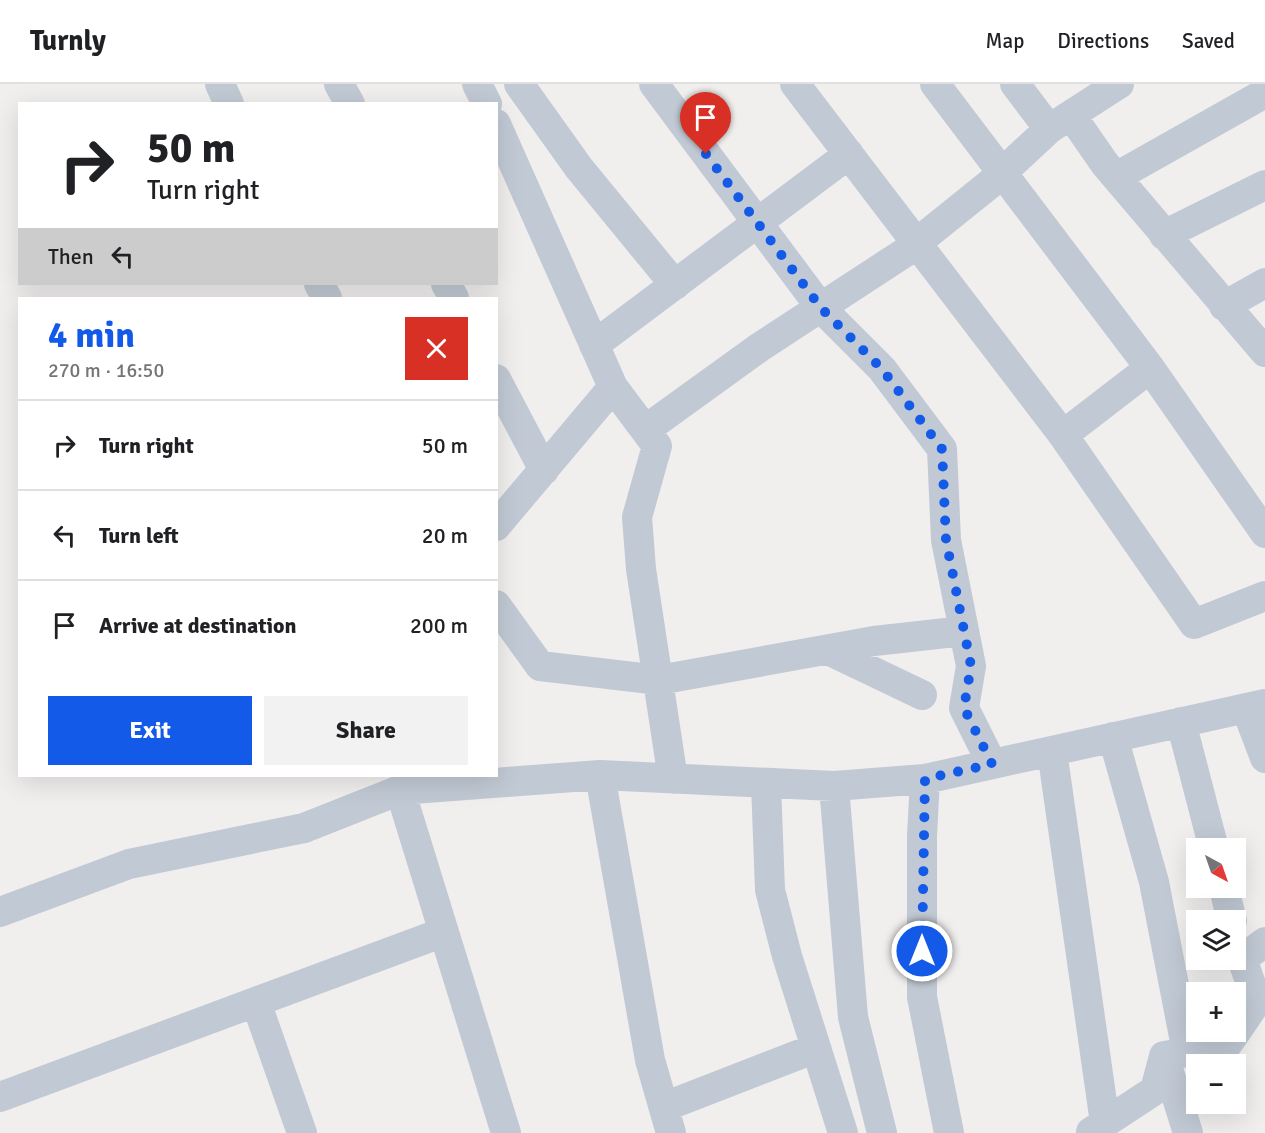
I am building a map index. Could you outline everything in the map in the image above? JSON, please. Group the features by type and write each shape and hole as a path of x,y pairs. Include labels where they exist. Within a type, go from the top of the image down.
{"street":[{"path":"220,84 228,102"},
{"path":"339,84 349,102"},
{"path":"477,84 486,102"},
{"path":"519,84 579,168 675,285"},
{"path":"654,84 821,308 882,369 942,449 946,540 971,666 964,708 992,764"},
{"path":"795,84 1062,435 1194,624 1265,596"},
{"path":"935,84 1150,368 1265,533"},
{"path":"1015,84 1060,122 1116,177 1265,352"},
{"path":"645,430 917,243 1060,122 1119,84"},
{"path":"1116,177 1265,93"},
{"path":"498,129 613,387 657,446 637,517 641,569 673,779"},
{"path":"594,345 849,154"},
{"path":"1164,235 1265,185"},
{"path":"1224,306 1265,283"},
{"path":"1062,435 1150,368"},
{"path":"498,383 544,470"},
{"path":"498,524 613,387"},
{"path":"498,608 540,666 659,680 874,641 964,631"},
{"path":"828,650 922,695"},
{"path":"0,912 129,864 304,828 400,790 600,775 834,786 925,779 1256,706 1265,758"},
{"path":"1181,722 1211,838"},
{"path":"1113,737 1154,882 1188,1133"},
{"path":"1052,751 1097,1128 1155,1090 1176,1054"},
{"path":"600,775 650,1060 667,1120 816,1048"},
{"path":"925,779 922,836 922,998 949,1133"},
{"path":"766,784 770,890 787,956 843,1133"},
{"path":"834,786 853,1017 882,1133"},
{"path":"400,790 506,1133"},
{"path":"0,1097 444,932"},
{"path":"1246,1023 1261,1010 1248,946"},
{"path":"256,1002 302,1133"},
{"path":"1176,1054 1226,1046 1229,1042"}],"route":[{"path":"706,154 821,308 882,369 942,449 946,540 971,666 964,708 992,764 925,779 922,836 922,951"}]}
